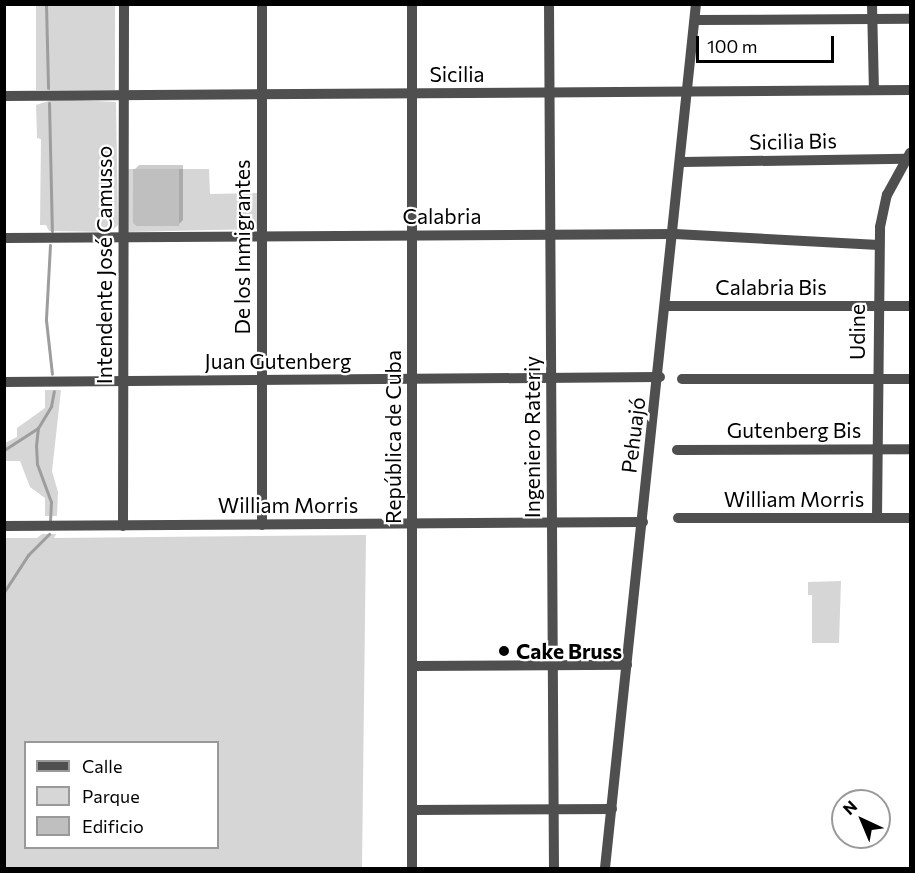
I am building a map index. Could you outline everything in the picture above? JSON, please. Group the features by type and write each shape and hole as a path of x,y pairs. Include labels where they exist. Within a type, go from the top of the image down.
{"street":[{"name":"Intendente José Camusso","path":"123,526 124,4"},
{"name":"De los Inmigrantes","path":"262,4 262,525"},
{"name":"República de Cuba","path":"412,4 412,868"},
{"name":"Ingeniero Rateriy","path":"549,4 554,868"},
{"name":"Pehuajó","path":"605,868 660,378 696,4"},
{"path":"872,4 874,90"},
{"path":"695,20 910,19"},
{"name":"Sicilia","path":"4,96 910,90"},
{"name":"Sicilia Bis","path":"682,162 908,156"},
{"name":"Udine","path":"877,518 879,245 887,195 908,156"},
{"name":"Calabria","path":"4,238 675,234 879,245"},
{"name":"Calabria Bis","path":"667,306 910,306"},
{"name":"Juan Gutenberg","path":"4,382 660,378"},
{"path":"681,379 910,379"},
{"name":"Gutenberg Bis","path":"677,450 910,449"},
{"name":"William Morris","path":"678,519 910,518"},
{"name":"William Morris","path":"4,526 643,522"},
{"path":"412,666 627,665"},
{"path":"412,810 612,809"}],"green space":[{"path":"36,5 115,5 115,90 36,90"},
{"path":"55,99 116,102 118,225 110,232 49,231 46,225 40,225 41,139 37,138 36,105"},
{"path":"125,169 133,169 133,222 136,226 179,226 179,169 209,169 210,194 259,193 259,229 128,232"},
{"path":"45,390 61,390 52,471 58,492 57,516 45,516 45,498 30,487 20,461 5,461 5,443 17,437 17,428 45,408"},
{"path":"42,534 56,534 54,538 366,535 362,868 5,868 5,538 37,538"},
{"path":"841,581 839,643 812,643 812,595 808,595 808,582"}],"building":[{"path":"133,169 179,169 179,226 136,226 133,223"}],"waterway":[{"path":"46,4 48,88"},
{"path":"49,103 52,231"},
{"path":"50,245 46,320 52,374"},
{"path":"50,521 51,502 37,464 36,446 38,428 51,406 54,391"},
{"path":"4,450 38,428"},
{"path":"4,592 28,555 49,534"}],"place":[{"name":"Cake Bruss","path":"504,651"}]}
